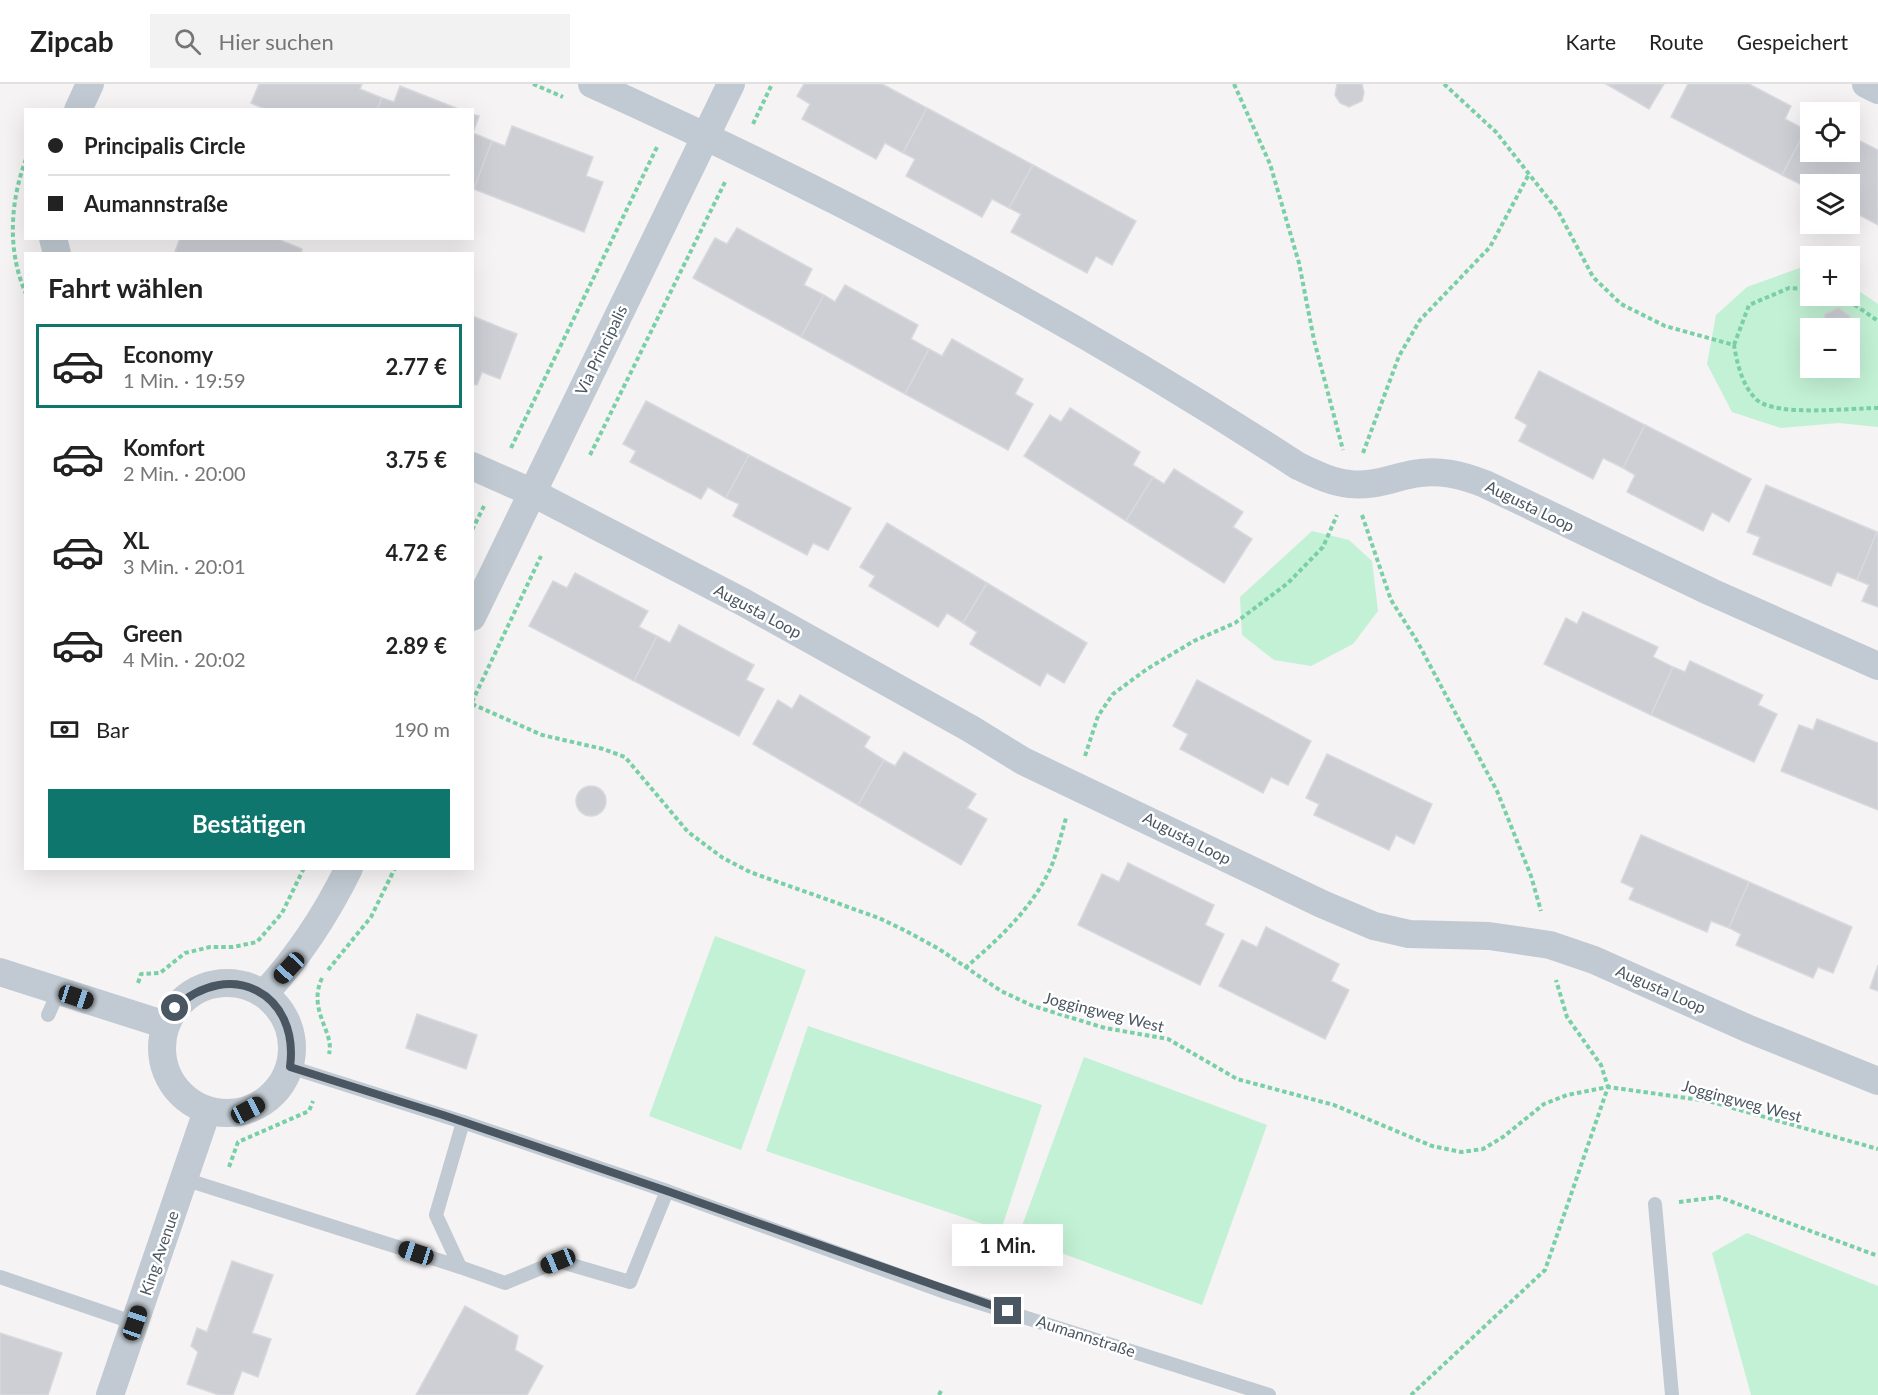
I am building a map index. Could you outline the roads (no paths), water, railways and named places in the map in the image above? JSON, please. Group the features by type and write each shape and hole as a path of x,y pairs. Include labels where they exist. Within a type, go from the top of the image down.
{"street":[{"path":"79,108 90,84"},
{"name":"Augusta Loop","path":"592,84 670,119 870,218 1027,300 1298,466 1329,480 1352,485 1379,482 1416,473 1455,473 1485,483 1701,588 1878,666"},
{"name":"Via Principalis","path":"474,613 731,84"},
{"path":"1866,84 1878,90"},
{"name":"Augusta Loop","path":"485,472 533,493 796,630 1023,761 1075,787 1133,811 1194,844 1374,926 1409,934 1489,936 1550,945 1594,960 1749,1029 1878,1081"},
{"path":"264,994 289,968 321,921 348,870"},
{"path":"0,972 54,1003 128,1014 166,1025"},
{"path":"227,983 246,986 264,994 279,1009 289,1027 293,1047 290,1067 281,1086 267,1101 248,1110 228,1114 207,1111 189,1101 174,1086 165,1067 162,1046 166,1025 175,1008 190,995 208,986 227,983"},
{"name":"King Avenue","path":"110,1395 207,1111"}],"lane":[{"name":"Aumannstraße","path":"290,1067 324,1076 667,1191 942,1290 1269,1395"},
{"path":"460,1267 436,1215 463,1122"},
{"path":"184,1179 505,1283 558,1261 630,1282 667,1191"},
{"path":"1655,1204 1672,1395"},
{"path":"0,1277 135,1323"}]}
